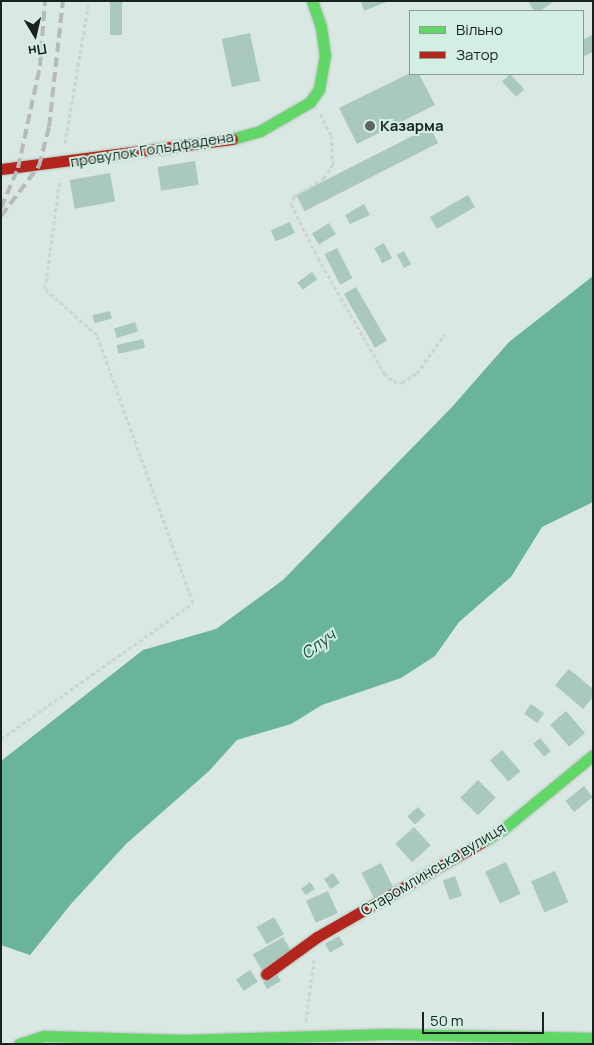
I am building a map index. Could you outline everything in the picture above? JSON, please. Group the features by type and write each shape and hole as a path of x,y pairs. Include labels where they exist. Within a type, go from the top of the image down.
{"street":[{"path":"310,102 319,89 325,56 321,27 312,1"},
{"name":"провулок Гольдфадена","path":"1,169 62,163 223,140 260,130 310,102"},
{"name":"Старомлинська вулиця","path":"266,974 317,937 502,830 593,755"},
{"path":"19,1044 42,1036 183,1040 387,1034 593,1038"}],"path":[{"path":"1,739 193,603 97,335 45,289 62,163 89,1"},
{"path":"310,102 324,119 331,135 333,164 324,178 294,196 292,204 384,373 393,381 402,383 417,373 445,334"},
{"path":"304,1036 317,937"}],"water":[{"name":"Случ","path":"593,276 593,502 542,527 511,577 459,622 435,656 401,678 322,705 291,724 237,740 209,771 126,844 71,904 30,955 1,945 1,761 143,650 216,629 283,580 452,407 509,342"}],"building":[{"path":"110,1 122,1 122,35 110,35"},
{"path":"361,1 389,1 364,11"},
{"path":"528,1 555,1 542,10 533,10"},
{"path":"250,33 260,81 232,87 222,39"},
{"path":"593,34 593,52 584,56 584,39"},
{"name":"Казарма","path":"409,73 420,75 435,105 357,144 339,108"},
{"path":"509,75 524,89 516,97 502,82"},
{"path":"430,127 438,143 305,211 296,195"},
{"path":"195,161 199,185 161,191 157,167"},
{"path":"110,173 115,202 75,209 70,180"},
{"path":"468,195 475,207 437,229 430,217"},
{"path":"364,204 370,215 350,224 345,215"},
{"path":"290,222 295,233 276,242 271,231"},
{"path":"329,223 336,234 319,245 312,234"},
{"path":"384,243 392,258 382,263 374,248"},
{"path":"337,248 352,278 340,285 325,254"},
{"path":"404,251 411,264 404,268 397,255"},
{"path":"312,272 317,279 303,290 297,283"},
{"path":"356,287 387,341 375,348 344,294"},
{"path":"110,311 112,319 94,323 93,315"},
{"path":"135,322 138,332 117,338 114,328"},
{"path":"143,339 145,348 119,354 117,345"},
{"path":"569,669 593,689 593,697 583,709 555,685"},
{"path":"531,704 544,713 537,723 524,714"},
{"path":"566,711 585,733 569,747 550,725"},
{"path":"540,738 551,751 544,757 533,744"},
{"path":"502,750 520,771 508,782 490,760"},
{"path":"478,780 496,798 478,815 460,798"},
{"path":"584,786 593,797 574,812 565,801"},
{"path":"418,807 425,815 415,824 407,816"},
{"path":"414,827 431,846 412,862 395,844"},
{"path":"506,862 521,894 500,903 485,872"},
{"path":"381,863 394,888 374,898 361,873"},
{"path":"555,871 568,902 544,912 531,881"},
{"path":"333,873 340,883 331,889 324,879"},
{"path":"455,876 462,896 450,900 443,880"},
{"path":"310,882 315,889 306,895 301,889"},
{"path":"328,891 338,913 316,923 306,901"},
{"path":"274,917 284,934 267,944 257,927"},
{"path":"339,936 344,945 330,953 325,944"},
{"path":"283,937 293,954 263,972 253,954"},
{"path":"250,970 258,982 244,991 236,980"},
{"path":"277,974 281,981 267,989 263,982"}],"railway":[{"path":"1,208 18,168 40,66 45,1"},
{"path":"1,216 39,166 49,127 63,1"}],"traffic: fast":[{"path":"232,139 260,131 310,102 319,89 325,56 321,27 312,1"},
{"path":"482,842 502,830 593,755"},
{"path":"19,1044 43,1036 183,1040 387,1034 593,1038"}],"traffic: jam":[{"path":"1,169 232,139"},
{"path":"266,974 317,937 482,842"}],"place":[{"name":"Казарма","path":"370,126"}]}
